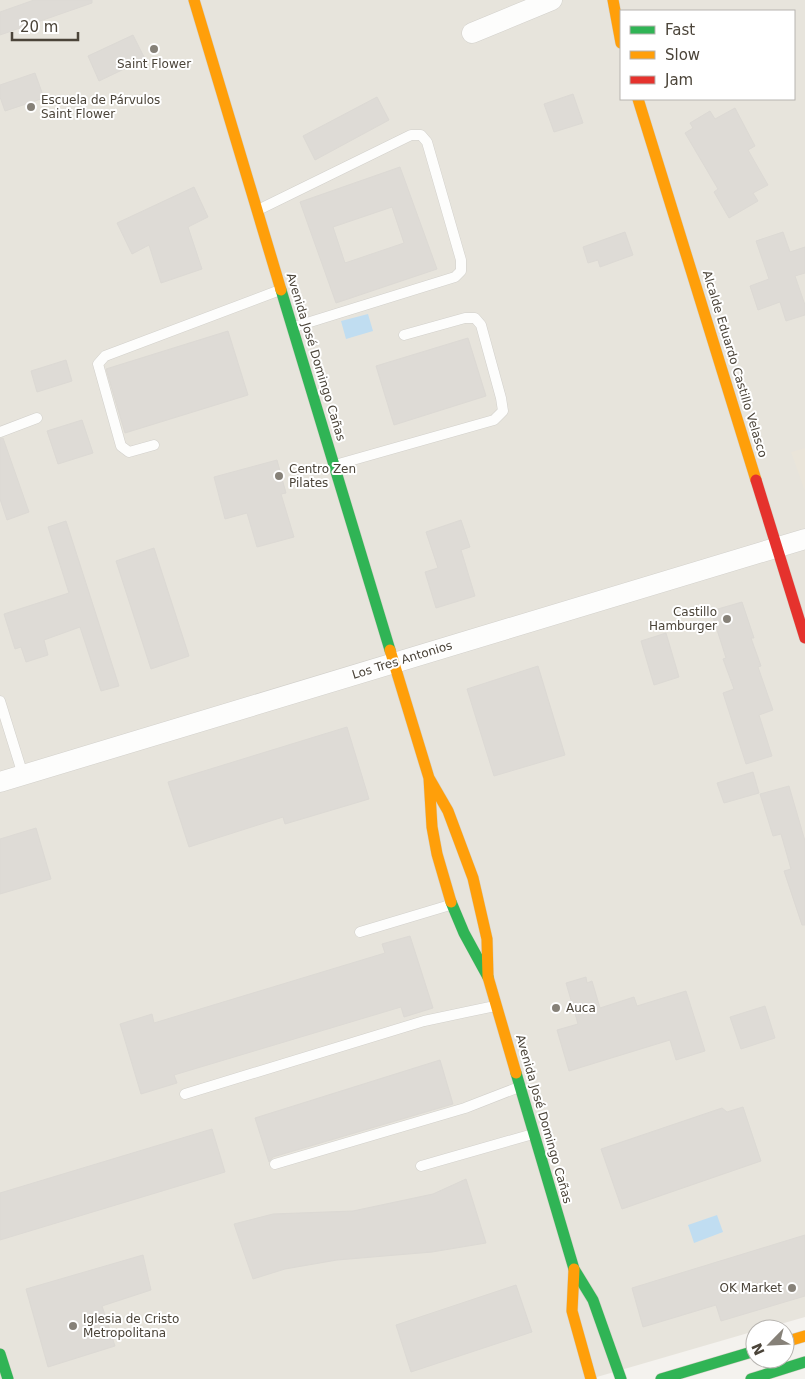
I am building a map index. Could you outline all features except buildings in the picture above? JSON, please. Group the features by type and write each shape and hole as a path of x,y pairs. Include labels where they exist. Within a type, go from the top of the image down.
{"street":[{"name":"Avenida José Domingo Cañas","path":"194,0 429,778 448,809 477,897 487,941 488,977 574,1269 593,1300 620,1379"},
{"path":"472,33 552,0"},
{"path":"613,0 620,38"},
{"name":"Alcalde Eduardo Castillo Velasco","path":"638,100 805,638"},
{"name":"Los Tres Antonios","path":"0,782 805,539"},
{"name":"Avenida José Domingo Cañas","path":"429,778 428,800 431,830 462,931 488,977"},
{"name":"Avenida José Domingo Cañas","path":"574,1269 572,1311 591,1379"},
{"path":"0,1354 8,1379"},
{"path":"661,1379 745,1354"},
{"path":"751,1379 805,1362"}],"lane":[{"path":"257,211 411,135 422,135 427,142 461,260 461,271 455,277 292,327"},
{"path":"154,445 128,452 121,446 98,364 105,356 281,290"},
{"path":"334,466 494,420 503,411 481,326 475,318 465,318 404,335"},
{"path":"0,432 37,418"},
{"path":"0,701 23,775"},
{"path":"360,932 453,904"},
{"path":"185,1094 424,1021 496,1006"},
{"path":"275,1164 465,1108 520,1087"},
{"path":"421,1166 534,1133"}],"shaded area":[{"path":"0,0 805,0 805,1317 795,1320 745,1319 745,1334 590,1379 0,1379"},
{"path":"805,448 805,491 791,452"}],"water":[{"path":"368,314 373,331 346,339 341,321"},
{"path":"717,1215 723,1232 694,1243 688,1225"}],"traffic: fast":[{"path":"281,290 390,650"},
{"path":"451,902 464,933 488,977"},
{"path":"516,1073 574,1269 593,1300 621,1379"},
{"path":"0,1354 8,1379"},
{"path":"661,1379 745,1354"},
{"path":"751,1379 805,1362"}],"traffic: slow":[{"path":"194,0 281,290"},
{"path":"613,0 620,38"},
{"path":"638,100 756,480"},
{"path":"390,650 429,778 432,827 437,854 451,902"},
{"path":"429,778 448,811 473,878 487,939 488,977 516,1073"},
{"path":"574,1269 572,1311 591,1379"},
{"path":"795,1339 805,1336"}],"traffic: jam":[{"path":"756,480 805,638"}],"place":[{"name":"Saint Flower","path":"154,49"},
{"name":"Escuela de Párvulos Saint Flower","path":"31,107"},
{"name":"Centro Zen Pilates","path":"279,476"},
{"name":"Castillo Hamburger","path":"727,619"},
{"name":"Auca","path":"556,1008"},
{"name":"OK Market","path":"792,1288"},
{"name":"Iglesia de Cristo Metropolitana","path":"73,1326"}]}
